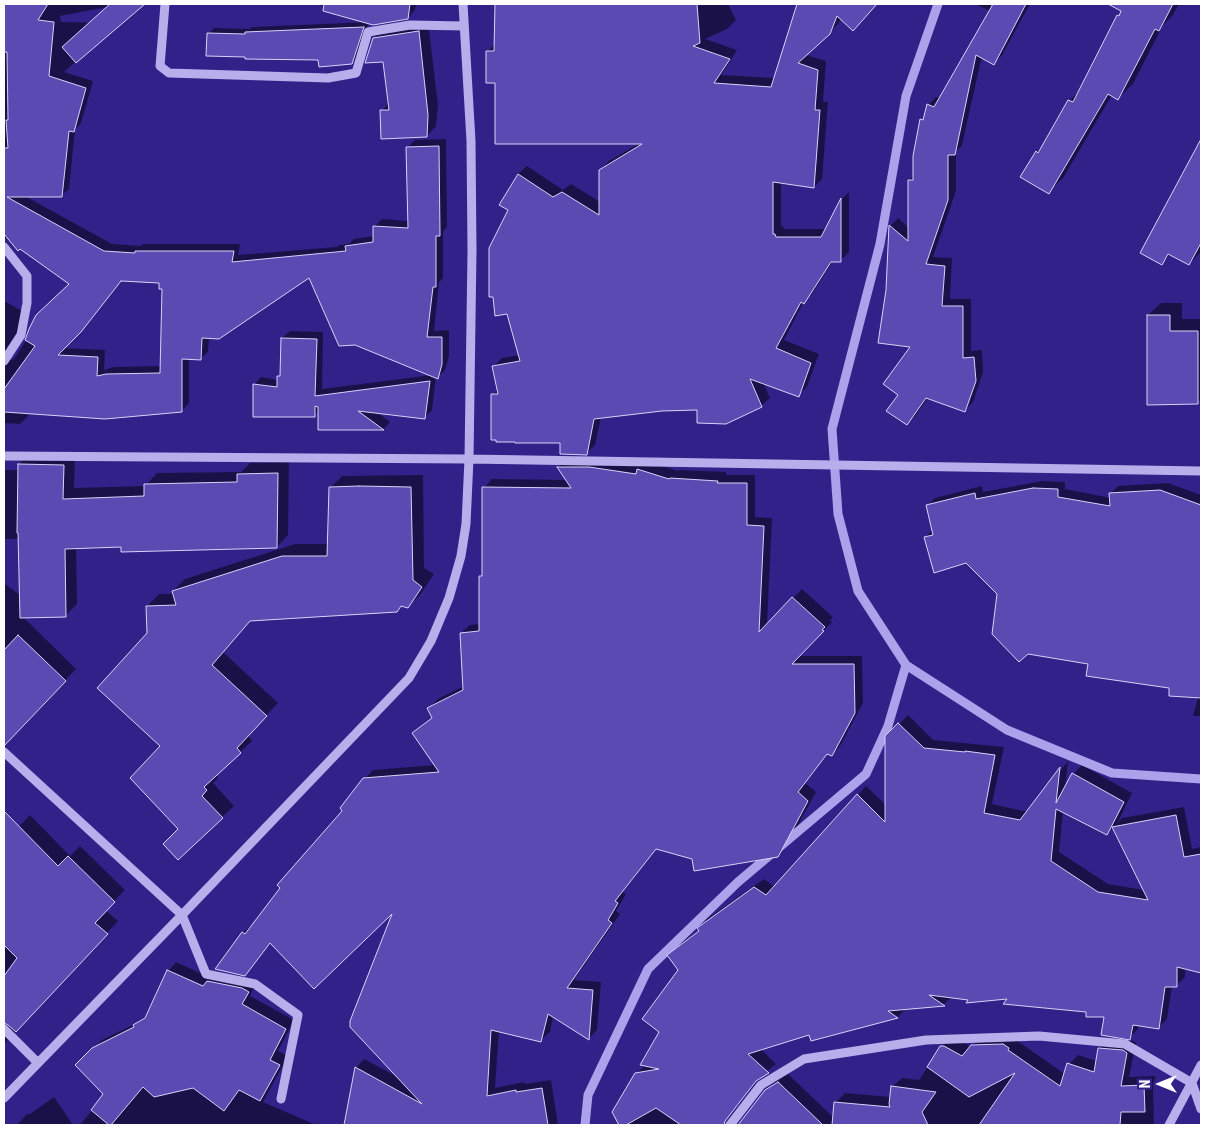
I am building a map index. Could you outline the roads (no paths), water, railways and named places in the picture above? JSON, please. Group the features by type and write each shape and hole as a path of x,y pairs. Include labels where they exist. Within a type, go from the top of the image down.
{"street":[{"path":"165,4 160,66 169,72 328,78 356,74 368,32 410,25 464,26"},
{"path":"4,1098 409,678 431,641 449,598 461,556 466,524 469,459 472,141 464,4"},
{"path":"4,248 27,276 27,303 21,335 4,361"},
{"path":"4,456 469,459 1201,471"},
{"path":"4,752 182,915 206,974 255,984 298,1014 281,1100"},
{"path":"4,1029 38,1063"},
{"path":"730,1125 761,1085 804,1059 926,1040 1039,1036 1125,1044 1192,1083 1201,1109"},
{"path":"1169,1125 1201,1065"}],"waterway":[{"path":"938,4 906,96 880,244 832,429 838,514 858,591 906,665 1007,730 1112,773 1201,779"},
{"path":"585,1125 588,1095 648,969 738,882 866,774 888,726 906,665"}]}
